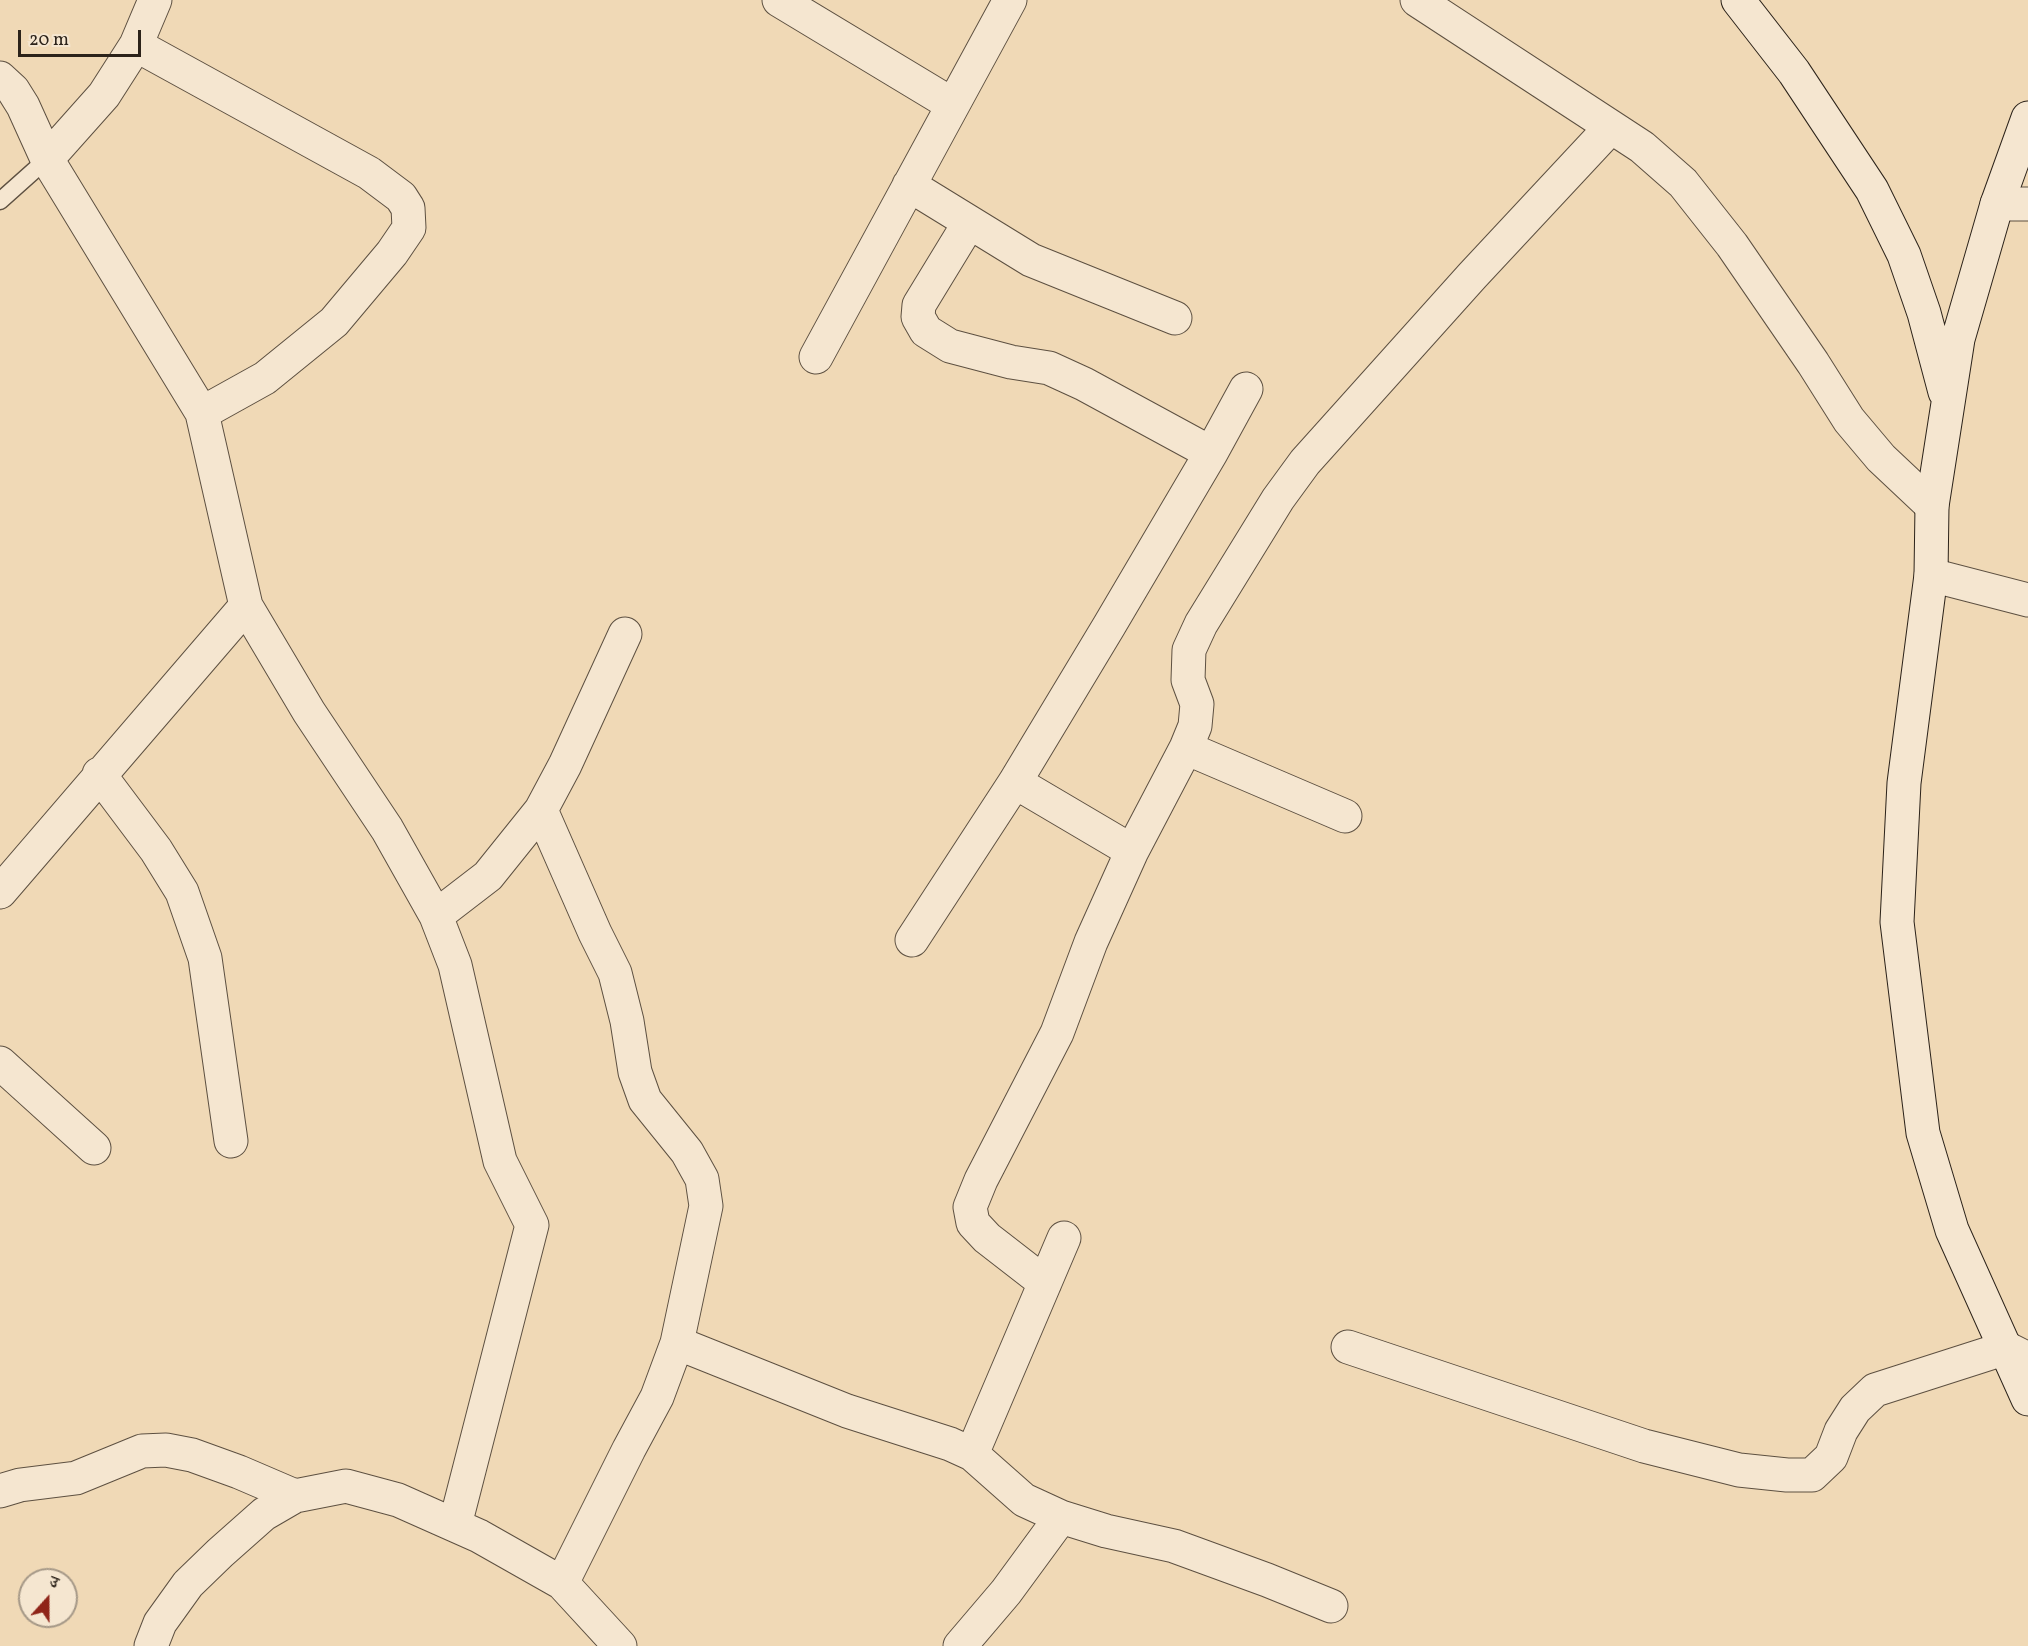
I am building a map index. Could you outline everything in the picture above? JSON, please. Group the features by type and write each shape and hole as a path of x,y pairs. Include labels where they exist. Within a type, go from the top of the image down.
{"street":[{"path":"47,159 104,95 136,45 155,0"},
{"path":"779,0 953,105"},
{"path":"816,357 1010,0"},
{"path":"1417,0 1642,147 1683,183 1732,245 1850,420 1881,458 1932,506"},
{"path":"1738,0 1794,72 1872,190 1904,255 1924,313 1949,404"},
{"path":"136,45 369,173 401,197 408,208 409,228 392,253 334,322 264,378 202,413"},
{"path":"0,78 13,90 23,106 47,159 202,413 246,606 309,712 387,829 436,916 455,965 500,1161 532,1225 455,1525"},
{"path":"2028,118 2012,204 1958,339 1932,506 1931,575 1904,783 1897,922 1923,1133 1952,1230 2017,1354 2028,1399"},
{"path":"1045,1283 987,1238 973,1223 970,1207 981,1180 1057,1033 1091,942 1132,851 1186,748 1195,726 1197,704 1188,680 1190,650 1201,624 1278,499 1305,462 1472,276 1611,127"},
{"path":"909,185 1031,260 1175,318"},
{"path":"969,223 919,305 918,317 926,331 950,346 1011,362 1049,368 1084,384 1211,453"},
{"path":"912,939 1015,782 1211,453 1246,389"},
{"path":"1931,575 2028,600"},
{"path":"0,891 246,606"},
{"path":"436,916 488,876 541,810 565,765 625,634"},
{"path":"1186,748 1345,816"},
{"path":"99,774 156,850 182,892 205,958 231,1141"},
{"path":"1015,782 1132,851"},
{"path":"541,810 615,973 627,1021 635,1072 645,1100 687,1152 702,1179 706,1206 677,1343 657,1397 562,1583"},
{"path":"0,1063 94,1148"},
{"path":"972,1454 1064,1238"},
{"path":"677,1343 837,1407 950,1444 972,1454 1024,1500 1060,1517 1106,1531 1174,1546 1330,1606"},
{"path":"1348,1347 1644,1446 1739,1470 1787,1475 1812,1475 1832,1457 1841,1431 1855,1409 1875,1390 2017,1354"},
{"path":"0,1491 20,1485 76,1478 142,1451 166,1450 192,1455 295,1496"},
{"path":"151,1646 160,1623 188,1584 220,1552 264,1514 295,1496 346,1486 398,1500 455,1525 562,1583 620,1646"},
{"path":"960,1646 1006,1592 1060,1517"}],"lane":[{"path":"0,201 47,159"}]}
